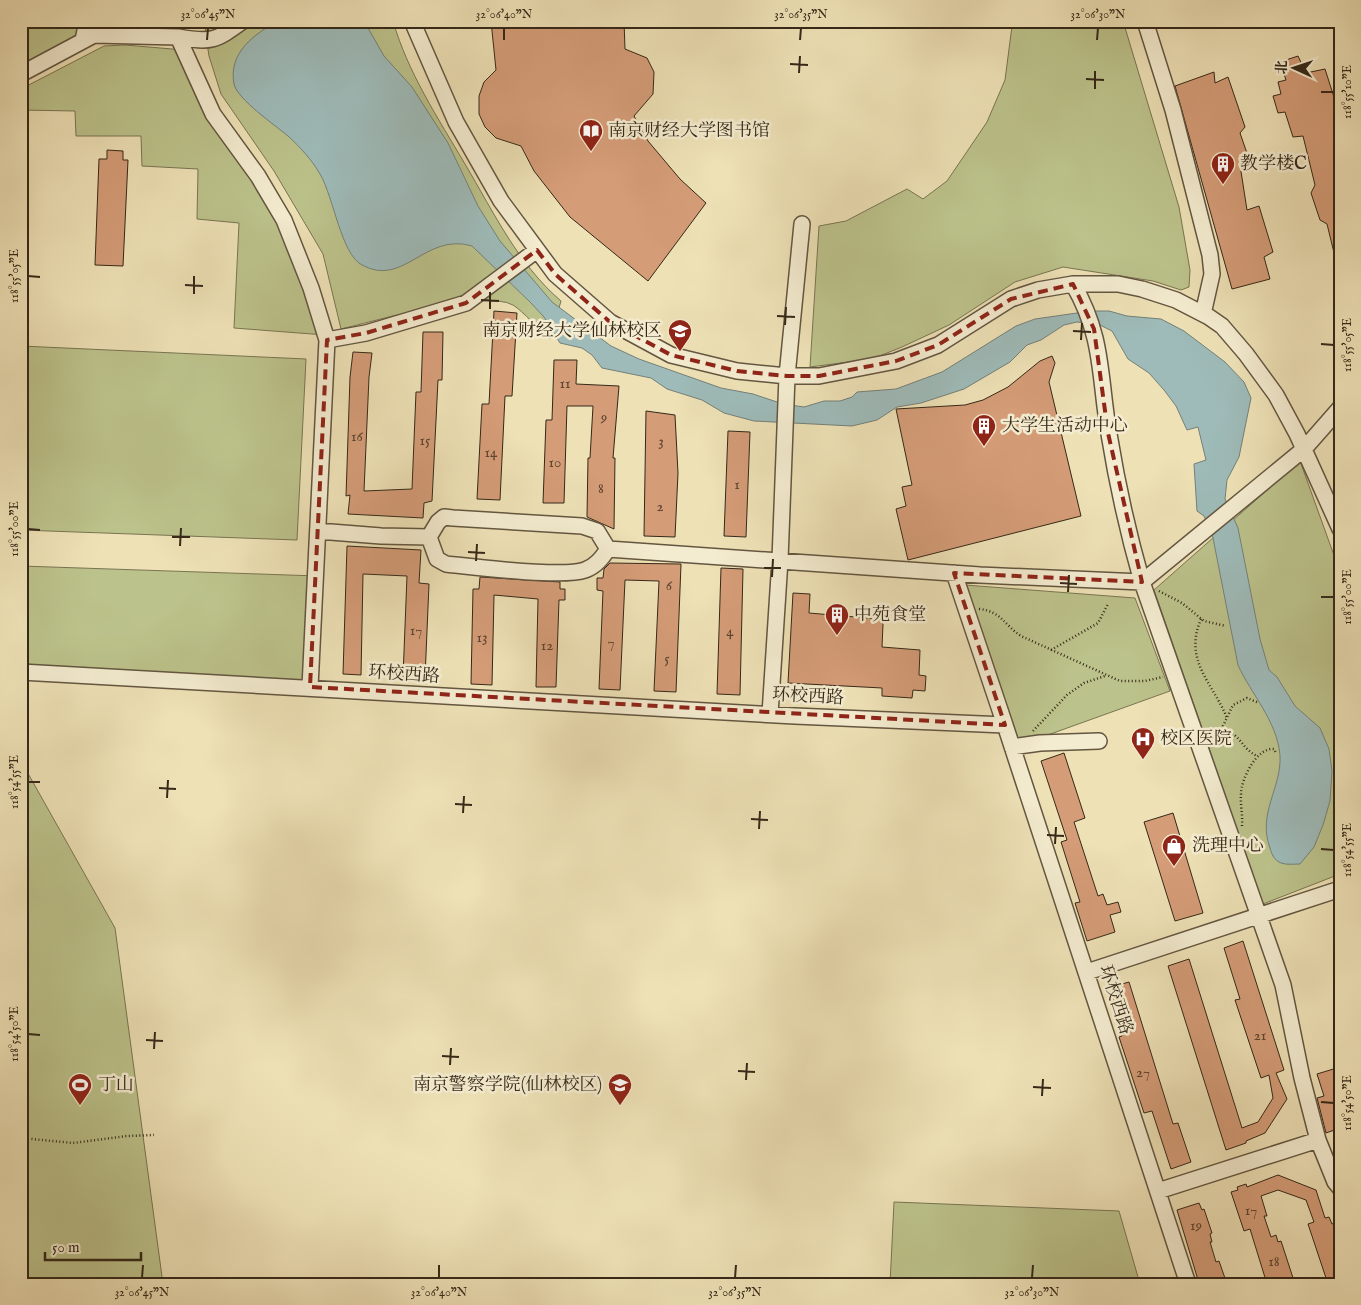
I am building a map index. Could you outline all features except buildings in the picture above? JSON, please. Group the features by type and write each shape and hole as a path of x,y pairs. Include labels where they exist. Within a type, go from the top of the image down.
{"street":[{"path":"82,40 87,21"},
{"path":"21,74 94,35 178,37 206,42 226,34 243,21"},
{"path":"412,21 456,122 500,201 555,274 610,322 671,355 737,371 787,376 819,376 896,361 938,345 1011,299 1038,290 1073,284 1118,284 1142,289 1176,300 1203,314 1222,326 1246,354 1276,395 1304,448 1340,529"},
{"path":"1145,21 1178,128 1210,255 1212,274 1203,314"},
{"path":"178,37 214,114 258,176 284,220 311,288 328,340 310,687"},
{"path":"770,714 780,560 787,376 802,224"},
{"path":"328,340 366,333 466,303 537,250"},
{"path":"1073,284 1086,308 1094,329 1102,374 1108,433 1142,582 1283,985 1302,1078 1318,1140 1335,1182 1340,1188"},
{"path":"608,549 954,573 1142,582 1304,448 1340,408"},
{"path":"429,537 438,522 444,517 582,526 597,531 608,549"},
{"path":"318,531 381,536 429,537"},
{"path":"429,537 437,559 446,564 519,570 584,571 594,565 608,549"},
{"path":"954,573 1006,725"},
{"name":"环校西路","path":"21,672 310,687 430,696 1006,725 1019,746 1086,972 1188,1284"},
{"path":"1019,746 1099,741"},
{"path":"1086,972 1340,888"},
{"path":"1158,1191 1318,1140"}],"path":[{"path":"1142,582 1182,603 1208,623 1226,626"},
{"path":"1052,650 1098,623 1108,604"},
{"path":"965,607 992,611 1000,615 1011,629 1106,676 1129,682 1164,677"},
{"path":"1201,619 1196,639 1197,660 1206,681 1218,696 1227,718"},
{"path":"1019,746 1067,695 1084,683 1106,676"},
{"path":"1206,738 1215,735 1222,728 1233,705 1244,699 1259,703"},
{"path":"1222,728 1237,735 1247,750 1257,756"},
{"path":"1238,830 1242,824 1240,793 1250,767 1257,756 1267,749 1274,750 1276,753"},
{"path":"21,1138 73,1143 128,1136 154,1135"}],"highlighted area":[{"path":"537,250 555,274 610,322 671,355 737,371 787,376 819,376 896,361 938,345 1011,299 1073,284 1094,329 1108,433 1142,582 954,573 1005,725 310,687 327,340 366,333 466,303"}],"green space":[{"path":"21,21 200,21 153,30 111,26 21,72"},
{"path":"214,21 393,21 399,40 424,95 497,219 532,271 561,301 550,339 513,305 499,301 455,303 341,329 323,254 274,171 221,94 209,56 205,30"},
{"path":"1033,21 1123,21 1179,207 1190,270 1189,287 1181,290 1153,281 1063,267 1015,282 949,325 872,359 810,367 819,226 846,221 907,189 923,199 947,181 987,122 1005,80 1012,26"},
{"path":"125,45 184,50 196,80 279,210 325,335 234,328 239,223 197,219 198,169 142,166 141,136 76,136 75,111 21,110 21,89 104,46"},
{"path":"21,346 306,359 297,540 21,530"},
{"path":"1300,461 1340,572 1340,874 1263,904 1154,590"},
{"path":"21,566 318,576 313,681 32,665 21,662"},
{"path":"965,585 1135,598 1170,691 1020,745"},
{"name":"丁山","path":"21,761 115,928 163,1284 21,1284"},
{"path":"894,1202 1119,1211 1140,1284 890,1284"}],"water":[{"path":"278,21 364,21 384,56 412,87 448,143 478,206 500,241 552,302 611,346 639,359 721,388 753,394 783,404 804,407 824,401 840,401 852,397 857,392 896,389 942,372 1016,326 1035,319 1091,311 1109,311 1127,316 1161,319 1184,331 1225,362 1244,382 1251,398 1239,457 1227,480 1225,499 1238,528 1260,639 1269,670 1277,677 1295,706 1320,728 1329,749 1332,771 1330,801 1314,847 1300,864 1283,864 1277,860 1270,848 1266,823 1280,767 1278,743 1269,719 1238,665 1212,533 1204,516 1197,511 1194,464 1206,460 1198,427 1187,430 1176,406 1164,390 1149,373 1128,359 1112,331 1100,325 1077,322 1064,325 1041,340 1027,345 1010,362 964,389 921,403 897,407 877,420 852,426 754,421 724,413 702,400 667,389 651,378 602,368 592,355 582,348 560,343 544,317 472,246 456,244 441,246 390,270 377,270 362,265 355,259 343,238 320,174 301,149 249,104 234,84 233,73 239,54 252,38"}],"place":[{"name":"南京财经大学图书馆","path":"591,152"},
{"name":"教学楼C","path":"1223,185"},
{"name":"南京财经大学仙林校区","path":"680,352"},
{"name":"大学生活动中心","path":"984,447"},
{"name":"中苑食堂","path":"837,636"},
{"name":"校区医院","path":"1143,760"},
{"name":"洗理中心","path":"1174,867"},
{"name":"丁山","path":"80,1106"},
{"name":"南京警察学院(仙林校区)","path":"620,1106"}]}
